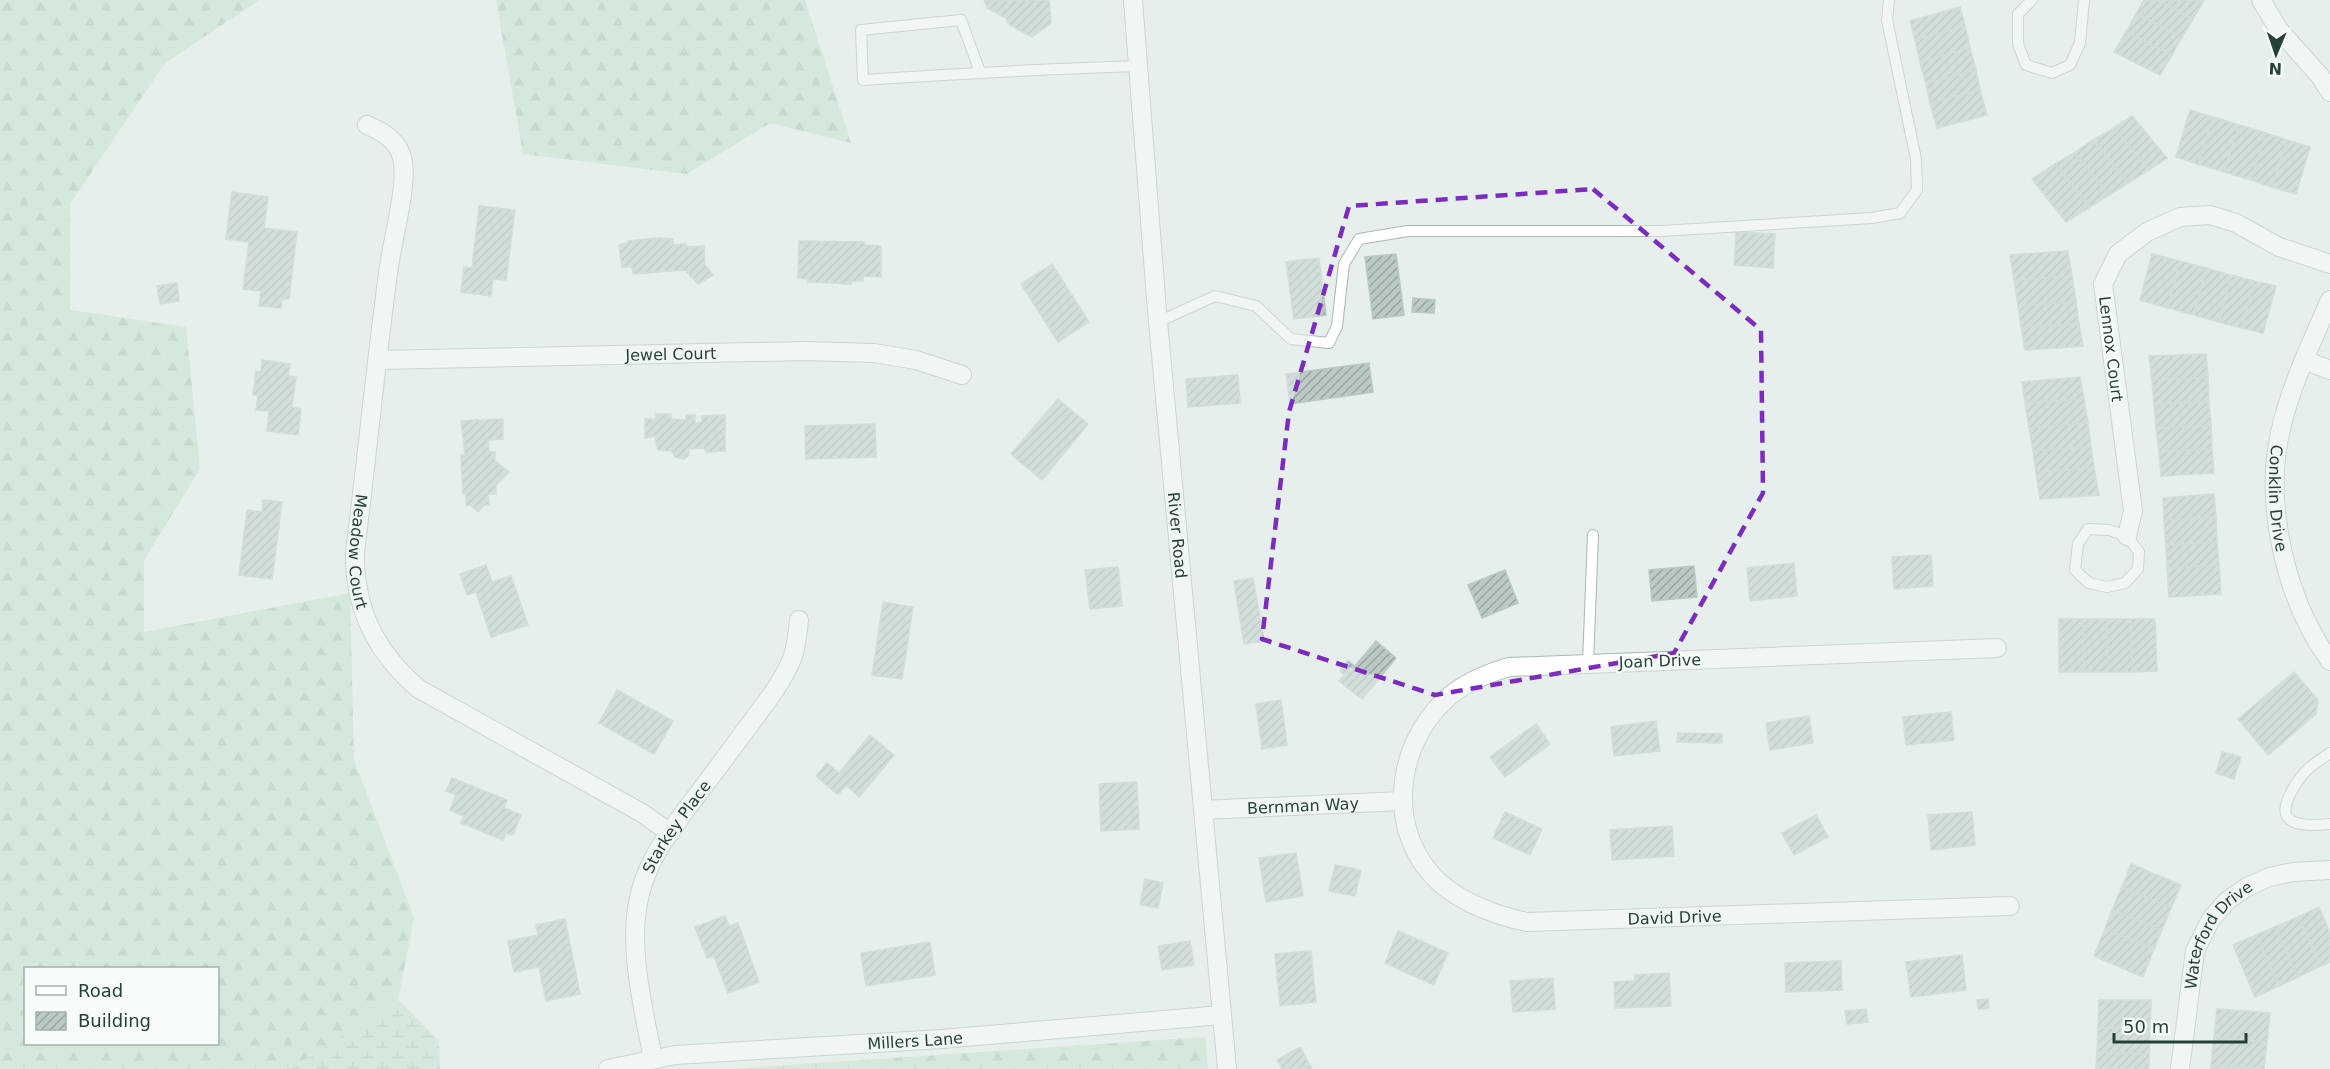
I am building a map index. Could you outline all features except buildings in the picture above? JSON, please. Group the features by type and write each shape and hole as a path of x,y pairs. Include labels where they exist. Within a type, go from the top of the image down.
{"street":[{"name":"River Road","path":"1133,0 1158,322 1227,1069"},
{"path":"2261,0 2279,30 2327,79"},
{"name":"Meadow Court","path":"367,125 381,130 397,144 403,162 403,178 389,267 355,564 357,588 364,612 379,645 392,665 419,689 642,813 670,833"},
{"name":"Lennox Court","path":"2127,536 2133,511 2103,284 2118,254 2147,232 2180,218 2210,215 2236,223 2279,247 2330,264"},
{"name":"Conklin Drive","path":"2330,300 2304,360 2279,436 2275,484 2280,532 2289,580 2302,614 2330,661"},
{"name":"Jewel Court","path":"379,360 805,351 874,353 916,360 962,375"},
{"path":"2304,360 2330,370"},
{"name":"Starkey Place","path":"653,1058 643,1010 635,932 642,884 658,848 775,690 788,669 796,651 799,620"},
{"name":"Joan Drive","path":"1402,801 1404,772 1411,749 1422,727 1445,700 1464,685 1486,674 1509,667 1997,648"},
{"name":"Bernman Way","path":"1203,810 1402,801"},
{"name":"David Drive","path":"1402,801 1405,820 1417,854 1440,882 1470,902 1504,916 1527,922 2010,906"},
{"name":"Waterford Drive","path":"2180,1069 2194,951 2211,919 2240,891 2269,877 2299,871 2330,870"},
{"name":"Millers Lane","path":"608,1069 653,1058 942,1039 1222,1015"}],"lane":[{"path":"1158,322 1215,296 1256,306 1291,339 1329,343 1337,326 1344,264 1359,239 1408,231 1662,231 1872,218 1900,213 1917,190 1916,159 1887,20 1889,0"},
{"path":"2032,0 2018,15 2018,44 2026,65 2052,73 2070,65 2080,43 2084,0"},
{"path":"980,72 961,21 861,30 863,80 980,72 1138,66"},
{"path":"2088,530 2109,530 2127,536 2139,552 2138,569 2126,583 2107,587 2089,583 2075,570 2078,544 2088,530"},
{"path":"1588,663 1593,535"},
{"path":"2330,753 2308,769 2296,783 2286,807 2286,815 2290,820 2306,824 2330,824"}],"highlighted area":[{"path":"1593,189 1761,330 1763,493 1674,653 1435,695 1262,639 1289,412 1349,206"}],"green space":[{"path":"0,0 259,0 165,63 70,204 70,310 186,327 200,469 144,560 144,632 350,593 354,760 414,918 398,1000 290,1069 0,1069"},
{"path":"496,0 805,0 851,143 770,123 687,174 523,154"},
{"path":"398,1000 439,1041 440,1069 290,1069"},
{"path":"1205,1037 1208,1069 729,1069"}]}
